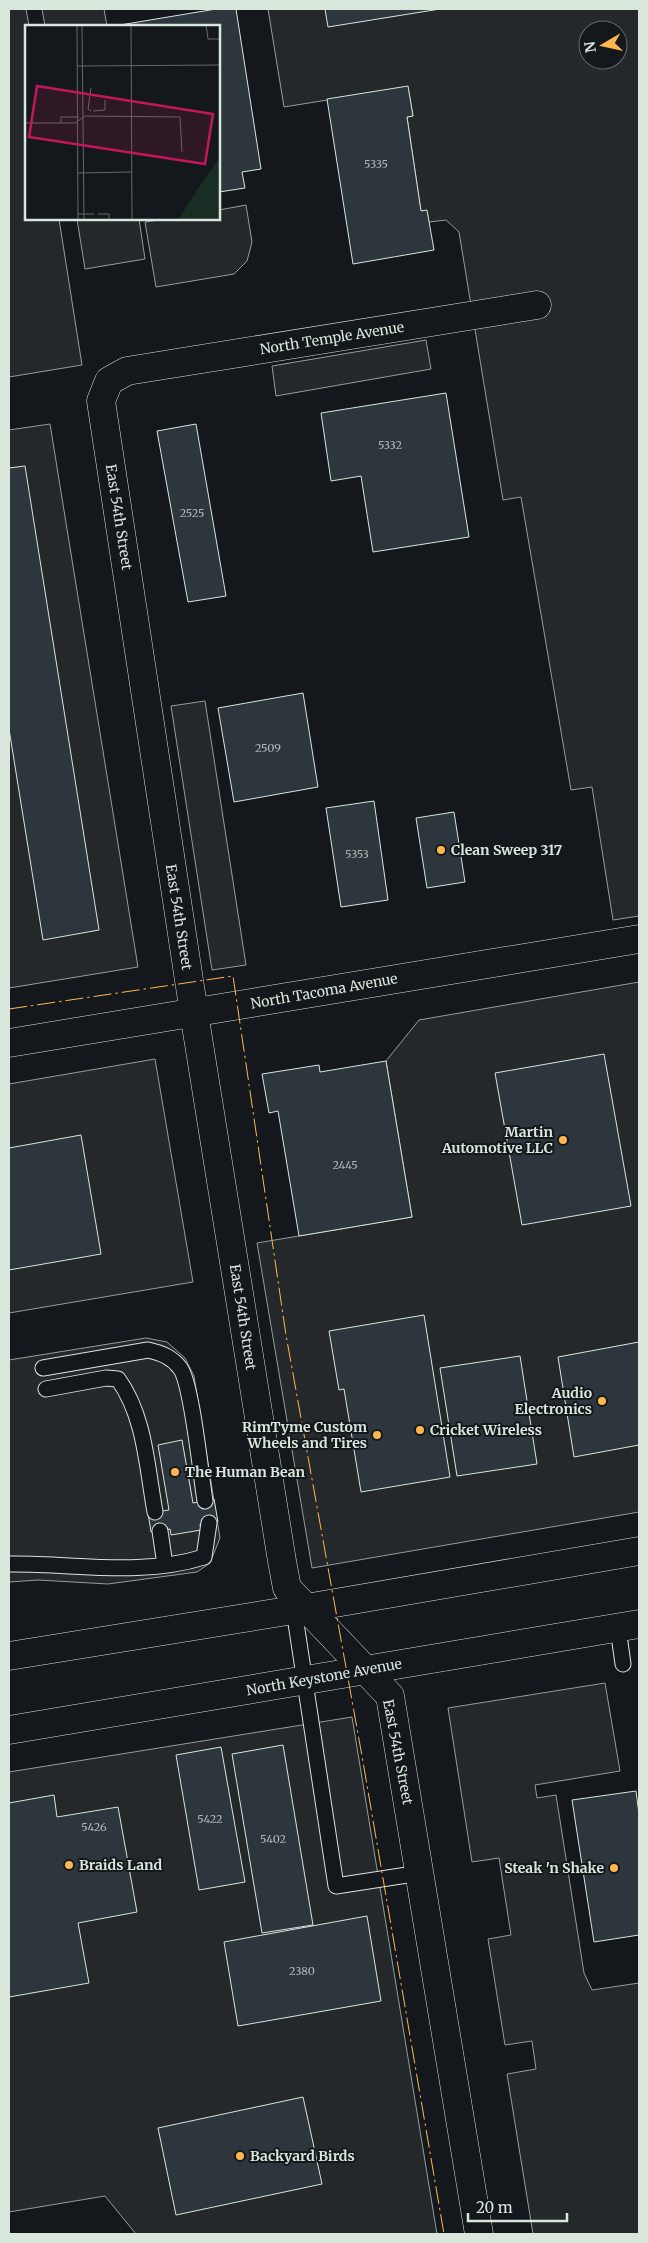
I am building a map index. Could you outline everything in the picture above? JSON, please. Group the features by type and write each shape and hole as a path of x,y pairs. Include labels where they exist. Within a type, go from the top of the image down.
{"street":[{"name":"North Temple Avenue","path":"127,371 537,305"},
{"name":"East 54th Street","path":"127,371 109,381 101,401 194,1013 287,1588 300,1609 336,1639 390,1696 479,2234"},
{"name":"North Tacoma Avenue","path":"9,1043 639,939"},
{"path":"9,1656 639,1551"},
{"name":"North Keystone Avenue","path":"9,1730 628,1626"}],"lane":[{"path":"43,1368 148,1350 164,1353 182,1369 190,1400 205,1501"},
{"path":"46,1389 106,1378 118,1379 128,1392 139,1422 155,1512"},
{"path":"9,1564 127,1569 187,1562 204,1557 209,1523"},
{"path":"160,1531 165,1565"},
{"path":"300,1609 306,1680 336,1886 420,1873"},
{"path":"623,1664 628,1626"}],"shaded area":[{"path":"9,9 26,9 29,25 25,25 25,220 59,220 82,365 9,377"},
{"path":"42,9 104,9 107,25 45,25"},
{"path":"268,9 639,9 639,916 613,920 592,787 571,790 521,497 503,500 459,232 446,220 429,222 427,211 421,211 407,117 413,116 408,87 284,107"},
{"path":"246,205 252,242 247,261 234,274 156,287 145,222 158,220 220,220 220,210"},
{"path":"77,220 139,220 145,259 85,269"},
{"path":"426,340 431,369 276,396 272,366"},
{"path":"50,424 138,967 9,988 9,430"},
{"path":"205,701 246,965 212,970 171,706"},
{"path":"639,982 639,1512 312,1568 257,1243 412,1217 386,1061 419,1020"},
{"path":"155,1059 193,1282 9,1313 9,1084"},
{"path":"146,1338 167,1342 185,1358 194,1376 220,1538 210,1563 197,1572 108,1584 38,1580 9,1582 9,1360"},
{"path":"605,1683 620,1771 535,1785 537,1798 556,1795 584,1973 592,1990 639,1983 639,2234 533,2234 507,2074 536,2069 532,2041 505,2045 488,1939 511,1935 499,1858 472,1862 448,1708"},
{"path":"352,1717 437,2234 136,2234 105,2196 9,2212 9,1772"}],"building":[{"path":"216,9 236,9 261,169 242,172 245,188 220,192 220,25 120,25"},
{"path":"325,9 440,9 328,27"},
{"path":"408,86 413,116 407,117 421,211 427,210 434,250 353,264 327,99"},
{"path":"446,393 469,537 373,552 361,476 331,481 321,413"},
{"path":"196,424 226,596 188,602 157,431"},
{"path":"25,466 99,930 43,940 9,729 9,468"},
{"path":"303,693 318,787 234,802 218,708"},
{"path":"374,801 388,900 341,907 326,808"},
{"name":"Clean Sweep 317","path":"454,812 465,882 427,888 416,818"},
{"name":"Martin Automotive LLC","path":"604,1054 631,1206 522,1225 495,1073"},
{"path":"386,1061 412,1217 299,1236 278,1111 269,1113 262,1074 319,1065 320,1072"},
{"path":"81,1135 101,1254 9,1270 9,1148"},
{"path":"424,1315 450,1477 361,1492 344,1389 339,1390 329,1331"},
{"name":"Audio Electronics","path":"639,1342 639,1445 574,1457 558,1357"},
{"path":"520,1356 537,1464 457,1476 440,1368"},
{"name":"The Human Bean","path":"182,1440 193,1503 214,1499 218,1522 200,1524 201,1530 171,1535 170,1529 151,1532 148,1513 169,1510 158,1445"},
{"path":"283,1745 313,1925 262,1933 232,1754"},
{"path":"221,1747 245,1882 199,1890 176,1755"},
{"path":"636,1791 639,1814 639,1935 594,1942 572,1800"},
{"name":"Braids Land","path":"54,1795 57,1817 118,1807 137,1912 78,1923 89,1983 9,1997 9,1803"},
{"path":"367,1916 381,2001 238,2026 224,1942"},
{"name":"Backyard Birds","path":"303,2097 322,2184 176,2215 158,2128"}],"power":[{"path":"9,1009 233,976 286,1335 362,1756 444,2234"}],"place":[{"name":"Clean Sweep 317","path":"441,850"},
{"name":"Martin Automotive LLC","path":"563,1140"},
{"name":"Audio Electronics","path":"602,1401"},
{"name":"Cricket Wireless","path":"420,1430"},
{"name":"RimTyme Custom Wheels and Tires","path":"377,1435"},
{"name":"The Human Bean","path":"175,1472"},
{"name":"Braids Land","path":"69,1865"},
{"name":"Steak 'n Shake","path":"614,1868"},
{"name":"Backyard Birds","path":"240,2156"}]}
